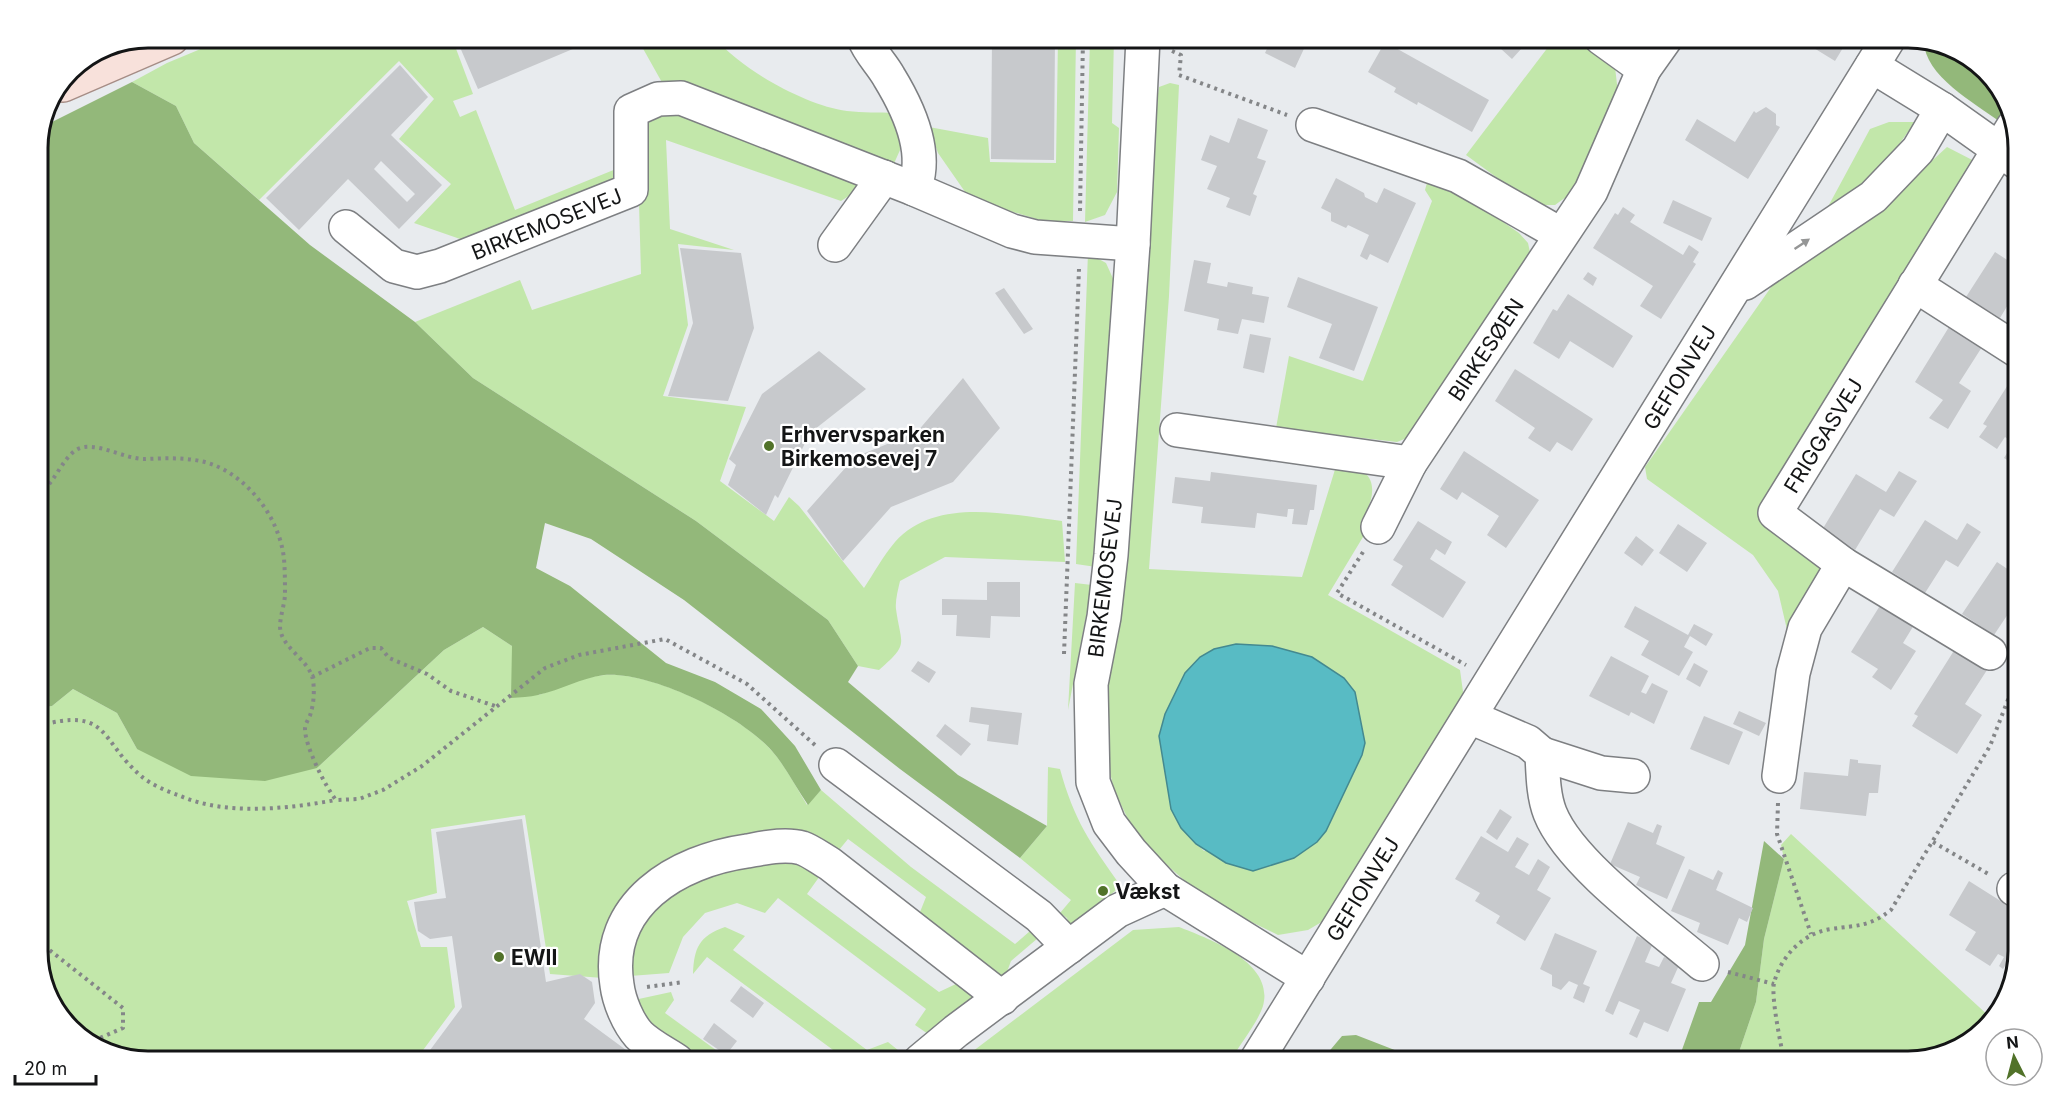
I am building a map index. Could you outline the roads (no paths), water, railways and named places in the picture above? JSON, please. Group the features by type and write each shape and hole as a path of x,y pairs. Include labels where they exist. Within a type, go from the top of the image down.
{"main road":[{"path":"74,81 149,48"}],"street":[{"path":"871,48 889,76 910,118 919,154 919,179 914,189"},
{"name":"BIRKEMOSEVEJ","path":"1143,48 1133,244 1111,555 1104,617 1091,684 1093,782 1110,823 1131,852 1165,888 1308,978"},
{"path":"1615,48 1644,69"},
{"name":"BIRKESØEN","path":"1378,527 1410,463 1560,234 1591,191 1644,69 1659,48"},
{"name":"GEFIONVEJ","path":"1263,1051 1883,48"},
{"name":"FRIGGASVEJ","path":"1872,66 1941,109 2008,146"},
{"name":"BIRKEMOSEVEJ","path":"346,227 394,266 417,272 440,266 631,190 631,111 658,99 681,98 914,189 1012,231 1035,237 1133,244"},
{"path":"1736,289 1873,197 1918,150 1941,109"},
{"path":"1313,124 1458,176 1560,234"},
{"name":"FRIGGASVEJ","path":"1990,653 1843,564 1775,513 1915,285 2008,150"},
{"path":"835,245 884,177"},
{"path":"1915,285 2008,345"},
{"path":"1177,430 1410,463"},
{"path":"1779,776 1793,673 1805,628 1843,564"},
{"path":"1470,717 1528,742 1542,754 1601,773 1633,776"},
{"path":"1542,754 1544,788 1550,813 1562,835 1587,866 1702,964"},
{"path":"836,765 1039,916 1070,947"},
{"path":"662,1051 639,1035 619,999 614,968 617,941 627,919 660,882 689,867 725,854 776,846 802,848 830,864 1002,998"},
{"path":"934,1051 1117,911 1165,888"}],"water":[{"path":"1236,644 1272,646 1312,657 1344,678 1355,692 1365,743 1362,755 1326,831 1317,842 1294,858 1253,871 1226,863 1196,844 1181,828 1171,809 1159,736 1165,714 1185,673 1200,657 1214,649"}],"place":[{"name":"Erhvervsparken Birkemosevej 7","path":"769,446"},
{"name":"Vækst","path":"1103,891"},
{"name":"EWII","path":"499,957"}]}
